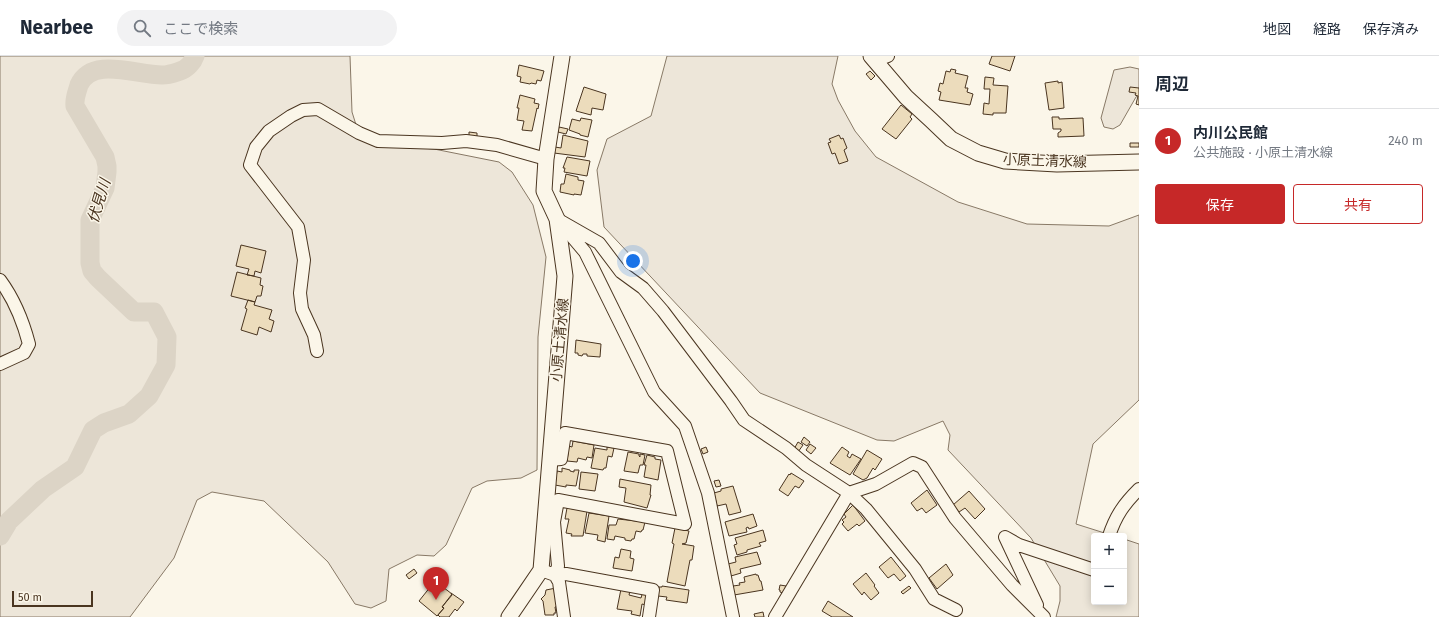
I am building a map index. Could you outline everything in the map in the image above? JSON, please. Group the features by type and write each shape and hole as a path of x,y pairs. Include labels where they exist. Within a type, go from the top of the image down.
{"main road":[{"name":"小原土清水線","path":"509,617 548,572 550,460 565,276 557,218 544,191 546,159 562,56"},
{"name":"小原土清水線","path":"878,58 906,97 952,139 978,153 1005,161 1057,164 1139,162"}],"street":[{"path":"317,351 314,336 302,309 300,293 304,260 298,227 250,165 256,147 269,131 291,116 304,110 318,109 359,133 378,141 442,143 466,142 497,145 546,159"},
{"path":"557,218 599,243 621,272 643,288 663,311 744,420 786,448 806,465 849,493 866,509 915,569 934,599 956,610"},
{"path":"557,218 585,252 654,392 685,426 708,493 732,617"},
{"path":"0,280 10,294 25,327 29,344 24,353 0,364"},
{"path":"548,572 558,566 554,522 558,500 685,524 667,451 565,433 561,459 550,460"},
{"path":"775,617 849,493 876,484 912,463 922,468 955,518 1012,585 1044,617"},
{"path":"1110,533 1114,521 1127,502 1139,489"},
{"path":"1044,617 1032,596 1005,537 1019,545 1091,569"},
{"path":"548,572 559,582 564,617"},
{"path":"548,572 653,590 649,617"}],"shaded area":[{"path":"0,56 350,56 352,112 357,128 386,145 434,149 499,162 512,172 533,205 546,257 538,337 537,470 521,478 487,481 472,488 446,545 434,556 417,555 389,569 386,601 371,608 355,604 328,562 264,501 212,492 197,500 174,558 130,617 0,617"},
{"path":"667,56 838,56 832,84 838,100 855,131 876,157 958,202 1027,224 1109,226 1139,215 1139,400 1093,444 1076,524 1104,533 1091,533 1091,605 1127,605 1127,540 1139,544 1139,617 1056,617 1060,601 1060,586 1031,538 948,450 950,435 943,421 894,441 877,440 760,393 604,227 597,170 607,139 651,116"},
{"path":"1130,67 1139,69 1139,95 1136,97 1120,125 1113,129 1104,127 1101,118 1114,70"}],"building":[{"path":"992,56 1015,56 1010,71 989,64"},
{"path":"519,65 544,71 541,81 537,80 536,84 520,82 521,77 517,76"},
{"path":"951,69 956,70 955,73 968,76 965,88 968,88 967,92 973,94 970,105 939,100 941,92 938,91 940,83 943,84 946,71 950,72"},
{"path":"870,71 875,76 871,80 866,74"},
{"path":"985,77 994,78 993,85 1008,86 1006,113 993,113 993,115 983,114 984,103 989,104 990,89 984,89"},
{"path":"1058,81 1058,83 1062,82 1064,108 1049,110 1045,83"},
{"path":"584,87 606,94 603,110 592,108 591,115 576,111"},
{"path":"1130,87 1139,88 1139,105 1136,104 1138,96 1135,95 1136,93 1129,92"},
{"path":"520,95 535,99 534,103 539,104 532,131 522,130 524,121 517,120 519,108 517,108"},
{"path":"901,105 912,114 910,117 912,119 896,139 882,129"},
{"path":"1052,117 1059,117 1059,119 1083,118 1084,136 1058,137 1058,133 1061,129 1053,129"},
{"path":"581,118 592,120 588,137 569,130 572,119 580,121"},
{"path":"559,127 568,129 566,134 558,132"},
{"path":"469,132 477,133 477,138 469,137"},
{"path":"563,135 588,141 585,157 554,153 555,147 561,148"},
{"path":"839,135 841,139 843,138 847,148 844,150 848,161 839,164 835,153 832,154 828,143 831,142 829,139"},
{"path":"1130,143 1139,143 1139,147 1130,147"},
{"path":"567,157 590,161 587,176 564,172 565,168 563,168"},
{"path":"566,174 578,177 578,180 584,181 581,195 560,192 561,184 564,184"},
{"path":"241,245 266,251 261,273 255,271 254,276 247,275 249,269 236,266"},
{"path":"237,272 261,278 260,285 263,286 261,296 257,296 255,302 231,296"},
{"path":"248,300 255,302 254,305 272,310 269,319 274,321 271,332 259,327 257,335 241,330"},
{"path":"576,340 601,344 600,357 587,356 587,354 583,354 582,356 575,353"},
{"path":"804,437 810,442 807,446 801,442"},
{"path":"573,441 594,445 592,458 587,457 586,460 578,458 577,462 567,461 569,446 572,447"},
{"path":"798,442 803,445 798,452 794,449"},
{"path":"810,444 816,448 811,454 806,450"},
{"path":"607,447 614,448 612,457 608,456 606,468 603,470 591,468 595,448 607,450"},
{"path":"706,447 708,452 703,454 701,449"},
{"path":"842,447 849,452 847,456 850,458 852,454 861,459 850,475 830,463"},
{"path":"867,450 882,459 875,470 873,468 867,478 863,480 853,474"},
{"path":"628,452 639,454 640,457 640,454 645,455 643,465 640,465 638,473 624,471"},
{"path":"647,455 661,460 658,480 644,477 646,465 644,465"},
{"path":"562,468 574,472 574,470 579,470 576,486 566,485 566,487 555,485 557,471 562,472"},
{"path":"581,472 598,474 595,491 579,489"},
{"path":"791,473 804,481 799,488 795,486 788,496 779,490"},
{"path":"620,479 651,485 651,495 647,508 624,502 626,488 619,487"},
{"path":"719,480 721,486 716,487 714,481"},
{"path":"733,486 741,512 729,515 726,504 717,506 714,493 721,491 721,489"},
{"path":"927,490 937,505 926,513 922,508 917,511 911,503"},
{"path":"969,491 985,509 975,519 965,508 959,512 953,505"},
{"path":"853,505 865,521 859,526 857,524 848,531 842,524 844,522 842,520 846,517 844,514"},
{"path":"567,508 587,511 583,536 571,536 572,534 566,533 569,519 565,519"},
{"path":"589,513 609,516 605,542 597,540 598,535 585,533"},
{"path":"753,514 757,526 749,529 748,527 746,528 747,532 729,536 725,522"},
{"path":"618,519 645,522 643,530 641,532 636,531 634,539 631,541 615,536 614,540 607,539 609,525 616,525"},
{"path":"675,528 689,531 686,543 682,544 694,546 685,586 667,582 674,544 672,543"},
{"path":"763,530 766,541 759,543 761,546 737,555 734,545 737,544 735,538"},
{"path":"621,549 631,551 630,558 634,559 632,571 613,568 615,557 619,558"},
{"path":"757,552 761,564 740,569 741,573 731,576 728,564 736,562 735,557"},
{"path":"891,557 906,576 900,581 894,574 888,578 879,567"},
{"path":"946,564 953,575 937,589 929,578"},
{"path":"414,569 417,573 409,579 406,575"},
{"path":"866,573 879,593 871,600 864,592 862,595 853,584"},
{"path":"756,574 761,581 763,590 734,595 733,586 740,585 739,583 745,582 744,577"},
{"path":"435,581 452,594 442,607 444,608 437,616 419,601"},
{"path":"780,585 786,586 783,593 779,590"},
{"path":"662,586 689,590 687,603 666,600 667,597 658,596 659,587"},
{"path":"909,586 911,588 903,594 901,592"},
{"path":"556,588 559,606 555,607 556,613 554,613 554,615 545,615 543,601 541,599 545,595 546,590"},
{"path":"621,589 630,591 629,595 641,598 643,591 647,596 646,605 642,604 640,616 631,614 632,611 617,609"},
{"path":"451,593 464,602 457,611 455,609 449,617 440,617 438,615 444,608 442,607 452,595"},
{"path":"828,601 853,617 832,617 822,611"},
{"path":"763,612 764,617 755,617 754,614"}],"waterway":[{"name":"伏見川","path":"0,536 9,521 43,489 75,467 93,430 104,423 129,414 149,396 166,365 167,337 154,312 134,312 92,271 90,263 90,220 105,188 107,166 105,157 75,106 75,98 79,85 85,76 94,71 104,69 167,75 183,70 191,63 195,56"}],"place":[{"name":"内川公民館","path":"436,600"}]}
